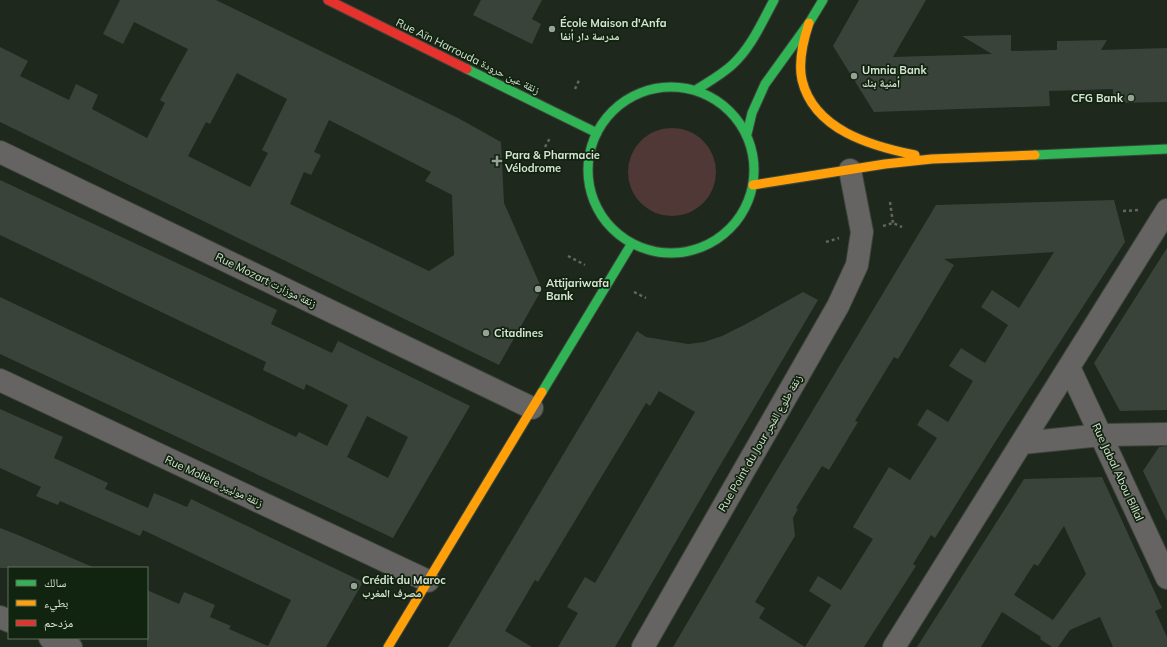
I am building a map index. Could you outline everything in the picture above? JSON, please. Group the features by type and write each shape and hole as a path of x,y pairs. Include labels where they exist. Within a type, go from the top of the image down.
{"main road":[{"name":"Rue Aïn Harrouda زنقة عين حرودة","path":"328,0 597,133"},
{"path":"696,90 722,72 741,55 753,38 774,0"},
{"path":"747,134 752,113 765,84 809,23 823,0"},
{"path":"809,23 802,50 802,80 818,111 833,125 849,135 883,148 932,159"},
{"path":"668,87 696,90 714,98 728,108 747,134 752,148 754,162 753,185 749,199 738,219 722,236 703,247 681,252 666,253 644,249 618,234 597,208 591,192 588,175 589,158 597,133 614,109 630,97 639,93 668,87"},
{"path":"753,185 932,159 1167,148"},
{"path":"388,647 632,243"}],"street":[{"name":"Rue Mozart زنقة موزارت","path":"0,152 532,408"},
{"name":"Rue Point du Jour زنقة طلوع الفجر","path":"643,647 838,306 856,265 862,232 850,170"},
{"path":"894,647 1167,210"},
{"name":"Rue Jabal Abou Billal","path":"1069,367 1167,578"},
{"name":"Rue Molière زنقة موليير","path":"0,380 428,581"},
{"path":"1022,443 1101,435 1167,434"},
{"path":"52,639 71,647"}],"path":[{"path":"575,89 580,78"},
{"path":"545,147 550,138"},
{"path":"890,202 893,223 902,227"},
{"path":"1123,211 1142,210"},
{"path":"826,242 841,238"},
{"path":"568,256 585,265"},
{"path":"634,292 646,298"}],"shaded area":[{"path":"672,128 689,131 697,135 709,147 713,155 716,172 713,189 709,197 697,209 689,213 672,216 655,213 647,209 635,197 631,189 628,172 631,155 635,147 647,135 655,131"}],"building":[{"path":"120,0 216,0 458,118 501,142 504,203 542,289 499,365 0,122 0,47 28,61 20,76 69,100 76,84 98,95 92,109 147,138 165,103 160,100 188,49 134,22 123,44 103,34","holes":["237,73 287,99 262,150 268,153 250,187 188,156 206,122 210,124","329,120 431,172 425,181 452,195 454,255 429,271 290,204 304,172 311,175 321,155 314,152"]},
{"path":"481,0 542,0 532,19 541,24 532,44 473,15"},
{"path":"859,0 926,0 893,57 992,54 962,36 1011,35 1011,51 1057,50 1057,41 1107,40 1101,50 1167,48 1167,102 1113,103 1113,89 1049,91 1050,106 874,112 833,46"},
{"path":"0,180 277,310 271,324 332,353 338,341 470,406 393,538 0,354 0,297 296,437 299,432 327,446 348,405 306,384 304,390 263,370 266,362 0,235","holes":["367,416 408,437 388,478 347,457"]},
{"path":"1114,200 1125,242 1004,428 935,538 931,535 913,564 916,566 864,647 805,647 673,647 765,490 936,205","holes":["1054,252 1019,308 992,290 981,307 1008,325 985,363 961,348 949,366 973,381 948,422 927,409 917,425 937,438 910,480 889,467 853,527 873,539 841,590 818,576 809,591 831,605 805,647 759,618 765,608 755,602 795,536 793,518 798,509 796,508 822,466 829,470 858,422 855,421 894,357 898,359 954,265 944,259"]},
{"path":"1167,248 1167,410 1120,411 1094,363"},
{"path":"803,292 818,300 615,647 558,647 578,613 567,607 585,577 595,583 695,412 659,391 650,406 646,403 538,582 535,580 505,631 532,647 448,647 637,331 646,337 688,344 704,342 722,336 746,324"},
{"path":"0,409 63,437 54,458 108,483 105,489 148,508 154,493 187,507 191,499 363,582 326,647 147,647 148,590 179,604 184,592 215,605 210,617 231,626 229,629 268,646 291,600 143,530 140,536 60,501 58,505 36,496 41,487 0,468"},
{"path":"1167,446 1167,521 1143,471 1159,447"},
{"path":"1102,477 1162,608 1155,611 1167,637 1167,647 1113,647 1100,617 1070,630 1058,647 1052,647 1040,639 1041,637 1002,612 981,647 917,647 1024,479","holes":["1064,526 1086,574 1053,620 1014,595 1034,564 1038,566"]},
{"path":"0,528 93,567 8,567 0,568"}],"traffic: fast":[{"path":"696,90 723,72 739,58 756,34 774,0"},
{"path":"747,134 752,113 765,84 809,23 823,0"},
{"path":"467,69 597,133"},
{"path":"663,87 679,87 703,93 730,111 748,138 753,154 754,170 753,186 748,202 730,229 717,239 695,250 679,253 663,253 639,247 618,234 607,223 594,202 591,194 588,178 588,162 594,138 607,117 618,106 639,93 647,90 663,87"},
{"path":"1035,155 1167,149"},
{"path":"542,392 632,243"}],"traffic: slow":[{"path":"809,23 802,52 801,73 808,97 819,112 831,123 846,133 880,147 915,155"},
{"path":"753,185 885,164 932,159 1035,155"},
{"path":"388,647 542,392"}],"traffic: jam":[{"path":"328,0 467,69"}],"place":[{"name":"École Maison d'Anfa مدرسة دار أنفا","path":"552,29"},
{"name":"Umnia Bank أمنية بنك","path":"854,76"},
{"name":"CFG Bank","path":"1131,98"},
{"name":"Para & Pharmacie Vélodrome","path":"497,161"},
{"name":"Attijariwafa Bank","path":"538,289"},
{"name":"Citadines","path":"486,333"},
{"name":"Crédit du Maroc مصرف المغرب","path":"354,586"}]}
